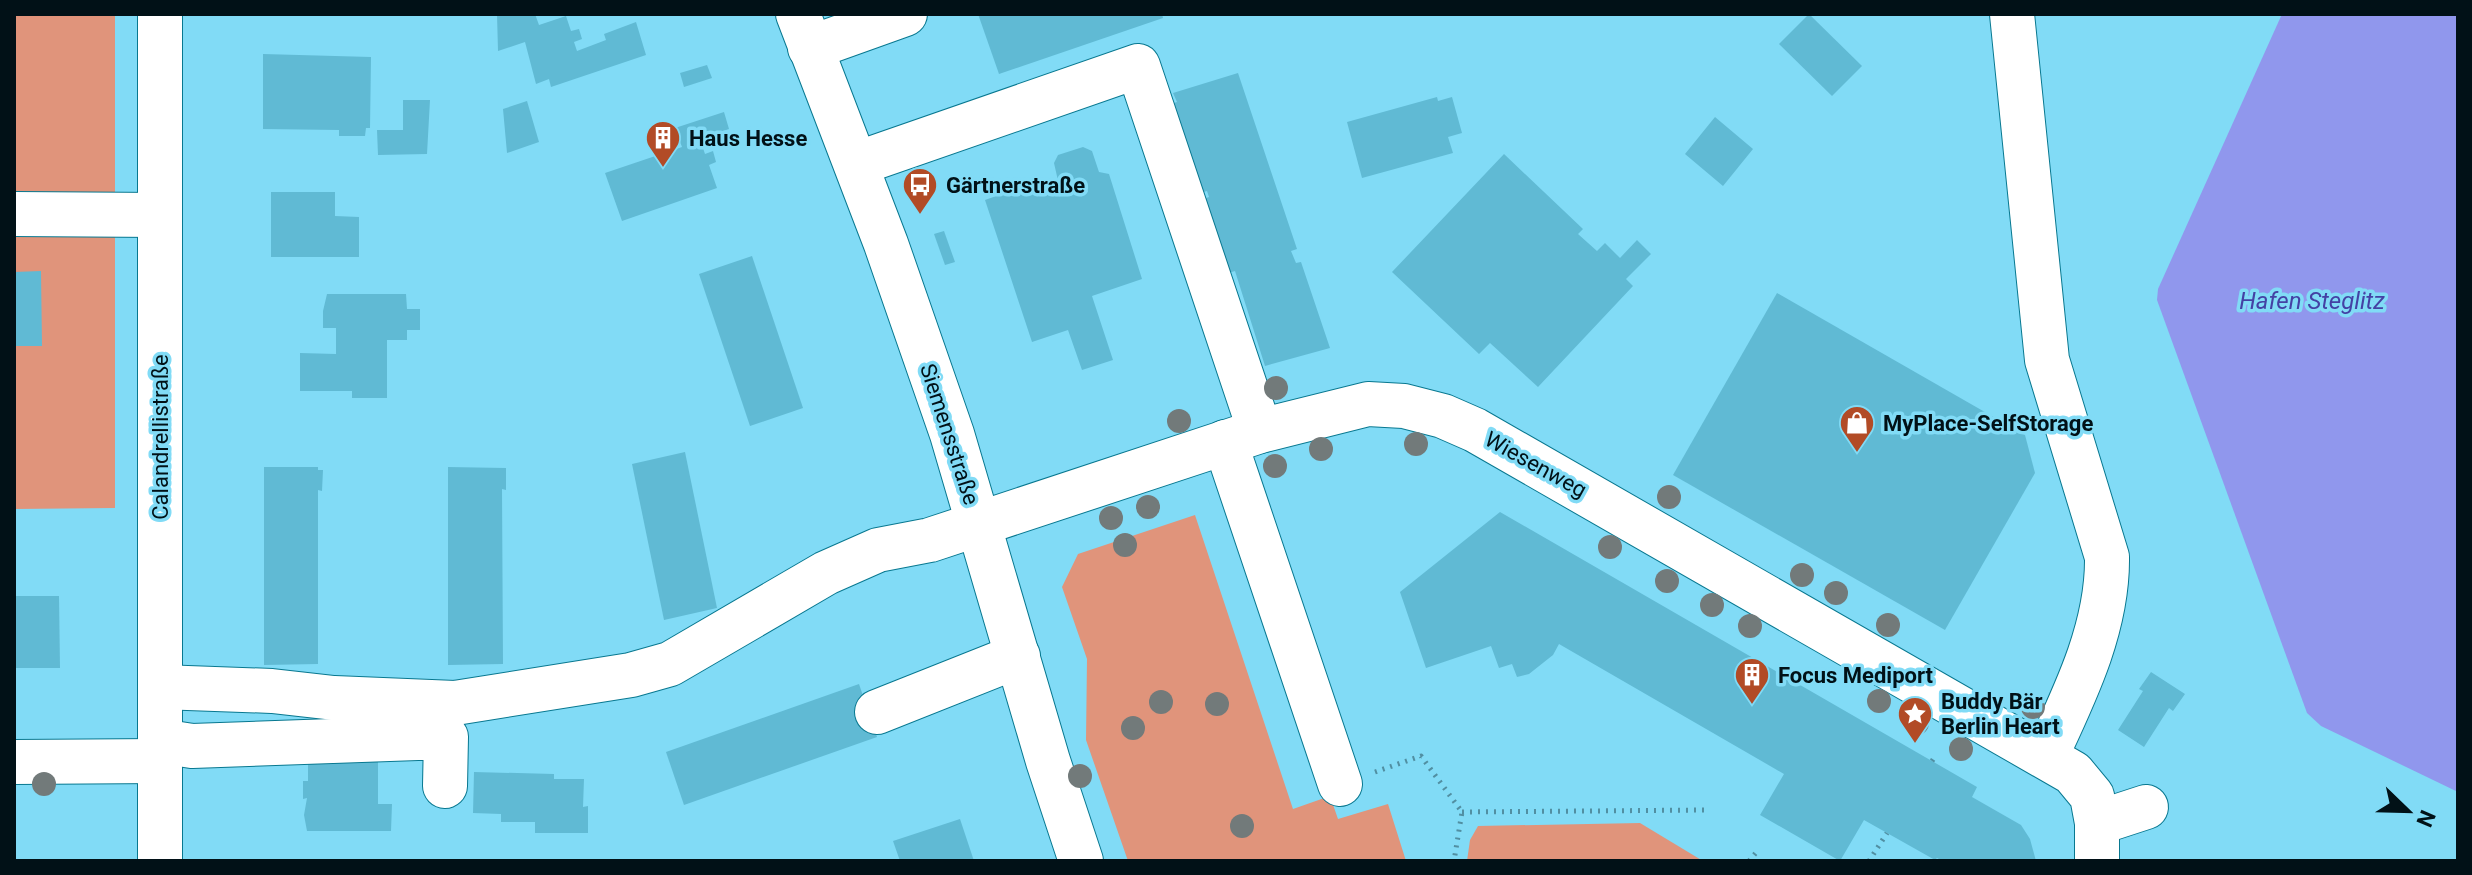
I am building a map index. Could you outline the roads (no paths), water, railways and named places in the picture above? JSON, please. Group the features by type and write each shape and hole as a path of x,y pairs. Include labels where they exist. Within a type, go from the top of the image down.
{"street":[{"name":"Calandrellistraße","path":"160,14 160,861"},
{"path":"804,31 905,14"},
{"path":"2012,14 2047,360 2107,557 2107,584 2102,613 2071,704 2046,756"},
{"name":"Siemensstraße","path":"804,31 856,164 952,434 1048,761 1081,861"},
{"path":"856,164 1138,66 1340,784"},
{"path":"14,214 160,215"},
{"name":"Wiesenweg","path":"160,687 455,703 631,675 670,664 826,573 878,550 930,540 1243,436 1368,404 1404,406 1443,416 1475,430 2046,756 2073,773 2092,796 2097,842"},
{"path":"877,712 1018,656"},
{"path":"14,762 192,746 446,737 445,786"},
{"path":"2097,842 2146,807"}],"water":[{"name":"Hafen Steglitz","path":"2282,14 2458,14 2458,792 2321,726 2307,713 2157,300 2158,289"}],"place":[{"name":"Haus Hesse","path":"663,169"},
{"name":"Gärtnerstraße","path":"920,216"},
{"name":"MyPlace-SelfStorage","path":"1857,454"},
{"name":"Focus Mediport","path":"1752,706"},
{"name":"Buddy Bär Berlin Heart","path":"1915,745"}]}
